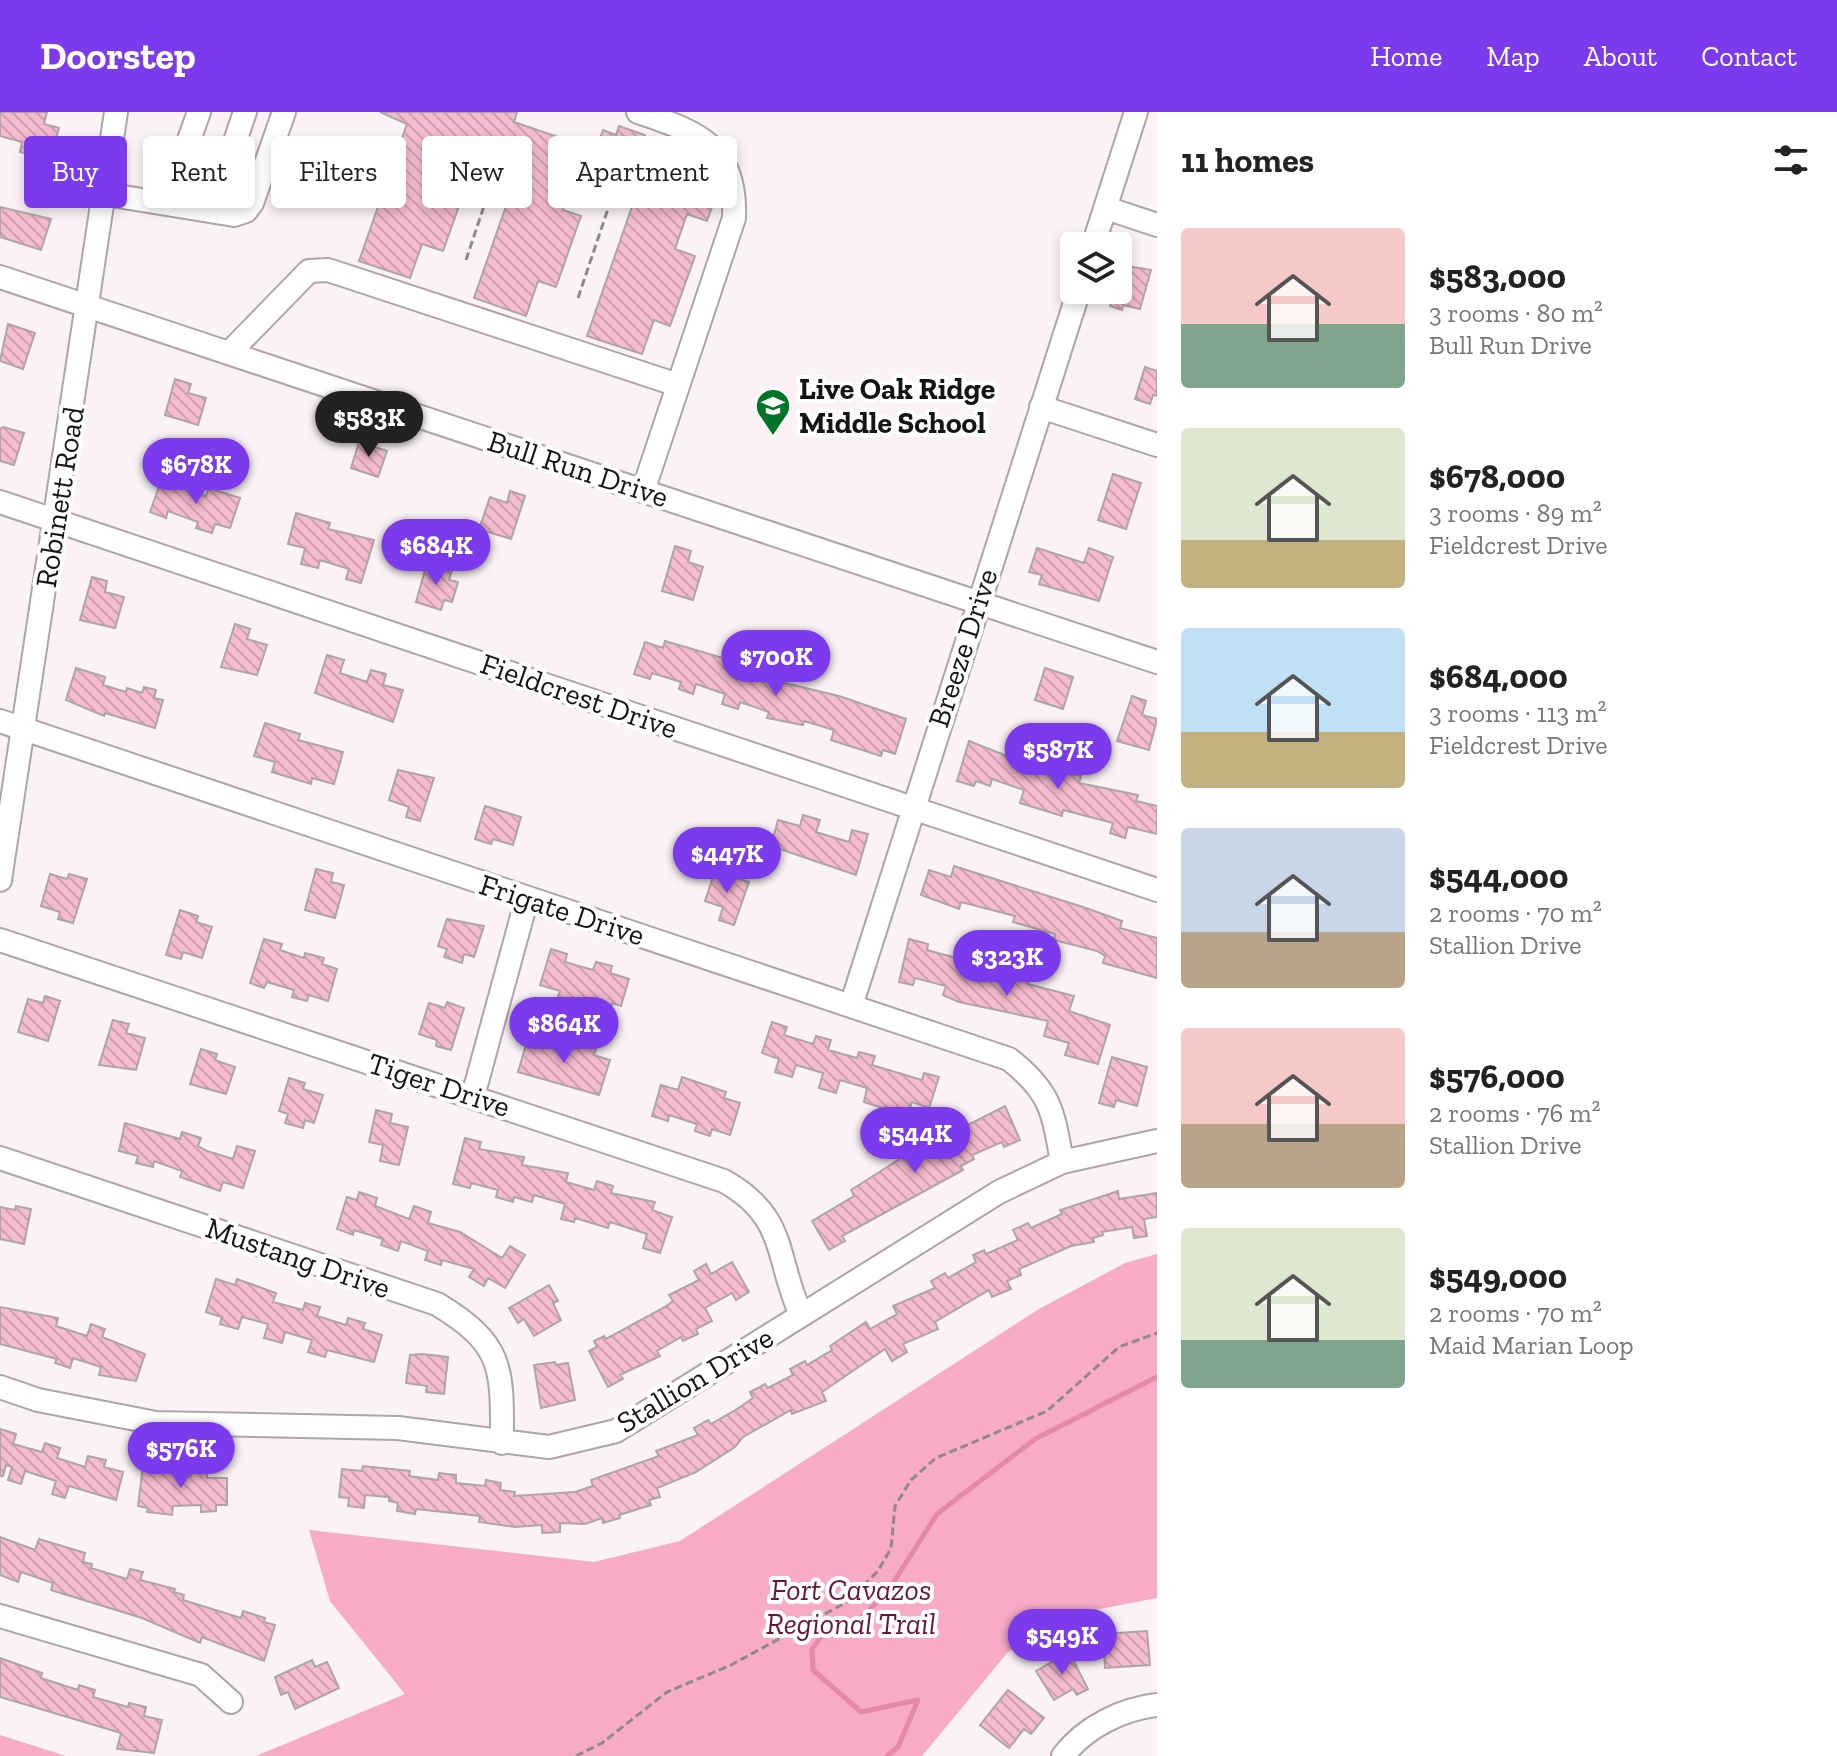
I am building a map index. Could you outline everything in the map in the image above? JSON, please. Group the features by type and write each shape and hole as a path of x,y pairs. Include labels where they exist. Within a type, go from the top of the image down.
{"street":[{"name":"Robinett Road","path":"113,136 116,112"},
{"path":"190,136 199,112"},
{"path":"211,211 245,112"},
{"path":"192,208 234,215 246,211 252,203 284,112"},
{"path":"638,112 692,131 724,159 733,186 734,218 643,491"},
{"path":"1098,232 1136,112"},
{"name":"Robinett Road","path":"0,880 103,208"},
{"path":"1106,208 1157,225"},
{"path":"229,353 309,271 328,270 678,385"},
{"name":"Bull Run Drive","path":"0,277 1157,662"},
{"name":"Breeze Drive","path":"851,1006 1074,304"},
{"path":"1041,407 1157,445"},
{"name":"Fieldcrest Drive","path":"0,502 1157,890"},
{"name":"Frigate Drive","path":"0,721 1009,1059 1034,1079 1046,1097 1062,1162"},
{"path":"473,1096 527,898"},
{"name":"Tiger Drive","path":"0,940 724,1181 755,1203 775,1233 789,1289 801,1315"},
{"name":"Stallion Drive","path":"0,1387 38,1400 156,1423 398,1428 549,1447 616,1431 999,1192 1062,1162 1157,1141"},
{"name":"Mustang Drive","path":"0,1158 437,1304 464,1320 484,1339 502,1379 502,1443"},
{"path":"0,1616 201,1675 231,1702"},
{"path":"1063,1756 1087,1733 1109,1719 1136,1707 1157,1705"}],"path":[{"path":"466,260 483,208"},
{"path":"578,298 608,208"},
{"path":"576,1756 602,1743 667,1692 731,1665 847,1602 878,1571 891,1548 895,1506 911,1480 936,1458 1047,1411 1119,1347 1157,1333"}],"green space":[{"name":"Fort Cavazos Regional Trail","path":"1157,1254 1157,1598 1079,1613 1008,1652 922,1756 256,1756 405,1694 330,1601 309,1530 594,1562 680,1541 1039,1309 1125,1263"},
{"path":"0,1735 66,1756 0,1756"}],"building":[{"path":"0,112 47,112 44,124 59,128 57,136 24,136 24,153 20,152 22,142 0,136"},
{"path":"380,112 517,112 514,122 555,136 548,136 548,208 564,208 581,216 556,287 538,281 526,316 474,298 505,208 532,208 532,136 422,136 422,208 458,208 443,251 422,244 410,278 359,261 378,208 406,208 406,136 403,136 407,124"},
{"path":"619,126 645,135 601,136 603,130 616,135"},
{"path":"0,207 51,219 41,250 0,237"},
{"path":"632,208 712,208 707,221 687,214 675,249 695,256 670,326 654,320 642,354 587,336"},
{"path":"1132,267 1151,270 1140,309 1123,305 1122,310 1110,306 1132,304"},
{"path":"8,324 35,333 23,369 0,361"},
{"path":"1145,367 1157,371 1157,396 1153,395 1150,404 1135,399"},
{"path":"175,379 191,384 188,393 206,398 198,425 165,415"},
{"path":"3,427 24,433 14,465 0,461 0,429"},
{"path":"359,442 387,451 378,477 351,468"},
{"path":"1113,474 1141,483 1126,529 1098,520"},
{"path":"161,481 206,496 209,488 240,498 230,528 215,524 212,533 196,528 198,522 168,511 166,518 150,512"},
{"path":"510,491 525,496 511,539 479,529 490,497 507,503"},
{"path":"296,513 330,523 328,529 374,540 361,583 346,579 349,569 320,560 318,568 301,564 305,548 288,544"},
{"path":"675,546 691,551 688,562 703,567 693,600 662,591"},
{"path":"1037,548 1084,563 1089,548 1113,557 1099,601 1039,584 1042,575 1029,572"},
{"path":"427,563 452,570 449,580 458,582 452,602 444,600 441,610 416,602"},
{"path":"92,577 107,581 105,592 124,597 115,628 80,620"},
{"path":"235,624 250,629 247,639 267,645 257,675 221,667"},
{"path":"665,641 726,659 723,668 839,696 906,719 895,754 883,750 881,756 831,740 834,730 804,721 803,725 767,718 769,712 740,702 738,709 722,704 725,694 696,684 693,694 679,689 681,682 652,673 650,679 634,674 645,642 663,648"},
{"path":"327,655 344,660 340,673 367,682 371,670 386,674 383,685 403,690 393,722 315,693"},
{"path":"76,668 105,677 103,685 126,692 127,688 142,693 144,687 156,690 154,698 163,700 155,728 105,713 104,716 66,700"},
{"path":"1045,668 1073,677 1063,709 1035,700"},
{"path":"1132,696 1146,701 1142,715 1157,719 1149,750 1117,741"},
{"path":"265,723 300,734 298,740 343,752 334,784 312,778 311,784 272,772 275,762 254,756"},
{"path":"969,741 1025,763 1081,776 1079,783 1138,795 1136,801 1157,806 1157,834 1128,827 1125,838 1110,833 1113,823 1063,810 1062,816 1020,803 1024,790 992,779 990,786 976,781 974,786 957,781"},
{"path":"398,770 434,778 420,821 406,817 409,807 389,800"},
{"path":"485,806 521,817 513,845 493,839 491,844 475,839"},
{"path":"803,815 820,820 816,832 849,842 852,830 868,834 856,875 771,846 778,820 800,826"},
{"path":"954,866 1083,907 1122,921 1120,928 1157,938 1157,978 1103,963 1105,956 1097,951 1054,940 1055,934 1013,922 1015,916 961,902 959,909 921,895 929,870 951,877"},
{"path":"316,869 333,873 331,882 344,885 335,918 305,910"},
{"path":"715,871 749,882 734,925 719,920 723,907 705,901"},
{"path":"50,874 67,879 69,874 87,879 73,923 58,919 60,912 41,906"},
{"path":"180,910 198,916 196,922 212,927 202,958 183,952 181,959 166,955"},
{"path":"447,919 484,926 474,957 464,954 462,963 444,957 447,949 438,946"},
{"path":"264,939 282,944 280,950 304,958 305,953 324,958 322,964 337,969 328,1001 309,995 307,1001 292,997 294,990 267,982 264,988 250,983"},
{"path":"909,939 928,944 927,950 1030,978 1028,984 1074,996 1069,1011 1110,1025 1098,1064 1065,1055 1069,1043 1044,1036 1048,1021 959,1002 943,995 946,986 915,978 913,985 899,982"},
{"path":"551,949 567,954 565,962 593,970 596,962 612,966 610,973 629,979 621,1006 612,1003 610,1011 557,999 560,991 540,985"},
{"path":"45,996 60,1001 48,1041 18,1032 28,999 43,1003"},
{"path":"447,1002 464,1008 451,1050 436,1046 437,1040 419,1034 429,1003 445,1008"},
{"path":"113,1020 129,1024 126,1033 145,1038 136,1070 99,1065"},
{"path":"772,1022 787,1027 784,1035 813,1044 816,1036 831,1040 828,1050 857,1058 859,1052 875,1056 872,1065 922,1080 924,1073 939,1077 929,1108 912,1102 907,1116 864,1102 867,1088 840,1080 836,1093 819,1088 823,1073 796,1065 792,1077 775,1072 779,1059 762,1053"},
{"path":"529,1034 575,1049 577,1043 596,1049 594,1055 610,1060 599,1095 518,1072"},
{"path":"201,1049 217,1054 215,1060 235,1067 226,1094 190,1084"},
{"path":"1112,1057 1147,1067 1137,1106 1116,1100 1114,1107 1099,1103"},
{"path":"682,1077 726,1092 724,1098 740,1103 730,1135 712,1129 710,1136 695,1131 697,1124 669,1115 668,1121 652,1116 661,1085 678,1090"},
{"path":"289,1078 305,1083 303,1089 323,1095 314,1123 305,1120 303,1128 285,1123 288,1114 279,1111"},
{"path":"1005,1106 1020,1140 1004,1147 1002,1142 972,1155 974,1159 961,1166 963,1170 842,1236 845,1241 829,1250 812,1221 854,1196 851,1190 898,1160 956,1127 958,1130"},
{"path":"376,1110 392,1114 390,1123 408,1127 399,1165 380,1161 383,1145 369,1142"},
{"path":"125,1123 180,1139 182,1132 201,1138 198,1146 233,1159 237,1146 255,1151 243,1188 223,1182 220,1191 180,1177 182,1171 154,1161 153,1167 136,1163 138,1156 119,1151"},
{"path":"465,1138 481,1142 479,1149 524,1157 522,1165 568,1173 566,1182 594,1190 597,1181 613,1186 611,1193 655,1202 652,1210 672,1217 660,1253 643,1248 647,1234 610,1222 608,1228 575,1218 574,1222 561,1219 565,1204 534,1195 532,1202 514,1197 513,1202 496,1197 498,1190 471,1183 470,1188 453,1184"},
{"path":"1118,1191 1119,1199 1157,1193 1157,1217 1144,1219 1147,1236 1134,1238 1132,1227 1102,1232 1103,1235 1093,1238 1094,1242 1071,1246 1019,1269 1021,1275 1007,1281 1011,1289 992,1297 989,1290 935,1322 938,1329 903,1344 907,1352 892,1361 885,1349 822,1392 826,1401 792,1414 791,1410 743,1437 735,1447 696,1472 657,1488 660,1497 649,1500 651,1505 619,1515 620,1518 603,1523 602,1518 585,1524 560,1523 560,1532 542,1533 542,1525 515,1527 479,1522 480,1516 416,1509 415,1514 397,1511 398,1503 389,1501 389,1497 365,1495 364,1508 348,1506 349,1498 339,1497 342,1469 362,1471 363,1466 410,1471 409,1476 438,1480 439,1473 456,1475 456,1483 485,1486 486,1480 501,1483 500,1490 515,1492 514,1496 575,1492 593,1486 591,1480 659,1456 656,1451 698,1435 694,1428 708,1420 711,1424 737,1409 753,1398 750,1392 765,1384 768,1388 793,1375 790,1369 805,1361 807,1365 832,1350 830,1346 866,1322 870,1329 897,1314 893,1306 935,1288 931,1281 945,1273 948,1278 976,1262 973,1255 984,1250 986,1254 1018,1240 1013,1230 1028,1223 1031,1228 1062,1214 1060,1210"},
{"path":"359,1192 377,1198 375,1206 409,1219 414,1206 431,1212 428,1223 460,1232 502,1258 510,1246 525,1255 505,1288 488,1278 484,1286 469,1277 474,1269 442,1260 441,1265 425,1260 428,1251 401,1241 398,1251 381,1245 383,1239 354,1230 353,1235 337,1229 347,1197 357,1200"},
{"path":"16,1206 31,1209 24,1244 0,1239 0,1207 15,1210"},
{"path":"732,1262 749,1292 736,1300 732,1293 705,1308 712,1321 696,1329 698,1334 683,1341 681,1337 657,1351 660,1356 620,1375 623,1379 608,1387 589,1351 597,1347 594,1341 604,1336 606,1339 665,1307 673,1301 669,1295 699,1280 694,1271 706,1264 711,1274"},
{"path":"216,1279 235,1285 237,1279 276,1293 273,1302 303,1310 305,1303 320,1307 317,1316 346,1325 348,1318 365,1323 363,1329 382,1335 374,1362 327,1350 325,1357 308,1352 312,1340 285,1332 282,1343 264,1338 268,1324 242,1317 238,1329 220,1324 222,1317 206,1312"},
{"path":"549,1285 558,1301 553,1303 561,1320 534,1336 524,1319 518,1323 509,1308"},
{"path":"0,1307 58,1318 56,1326 87,1336 91,1324 105,1329 102,1337 145,1354 136,1381 99,1375 101,1367 73,1358 70,1368 55,1363 57,1359 0,1344"},
{"path":"410,1355 448,1357 444,1394 426,1392 427,1386 406,1383"},
{"path":"555,1362 556,1365 568,1363 575,1400 541,1408 534,1365"},
{"path":"0,1429 16,1434 13,1444 42,1452 45,1443 60,1448 57,1458 85,1467 88,1456 106,1460 104,1467 123,1472 116,1500 69,1486 65,1498 52,1494 56,1481 25,1471 21,1484 8,1480 12,1467 6,1465 3,1476 0,1476"},
{"path":"191,1464 207,1464 207,1478 227,1478 227,1505 216,1505 216,1511 201,1512 201,1505 173,1506 172,1515 147,1512 148,1508 138,1506 143,1466 191,1476"},
{"path":"0,1537 35,1550 39,1539 85,1553 83,1562 92,1564 91,1568 127,1579 130,1569 143,1572 140,1580 175,1589 174,1592 184,1595 183,1600 241,1618 243,1611 265,1618 264,1622 275,1625 264,1661 202,1637 200,1643 142,1618 51,1590 53,1583 21,1572 18,1582 0,1575"},
{"path":"1147,1631 1150,1665 1105,1668 1103,1634"},
{"path":"1069,1652 1088,1689 1077,1695 1073,1689 1054,1700 1036,1671"},
{"path":"0,1658 42,1673 41,1678 78,1690 79,1685 95,1690 93,1697 128,1707 129,1703 146,1707 144,1716 162,1720 154,1753 117,1749 121,1733 0,1697"},
{"path":"312,1660 315,1667 327,1662 339,1688 295,1709 288,1692 281,1695 275,1677"},
{"path":"1008,1690 1044,1718 1031,1734 1024,1729 1009,1748 980,1725"}],"waterway":[{"path":"887,1756 898,1747 918,1700 861,1712 813,1670 812,1649 821,1637 859,1620 888,1591 937,1514 1035,1439 1157,1377"}],"place":[{"name":"Live Oak Ridge Middle School","path":"773,437"}]}
